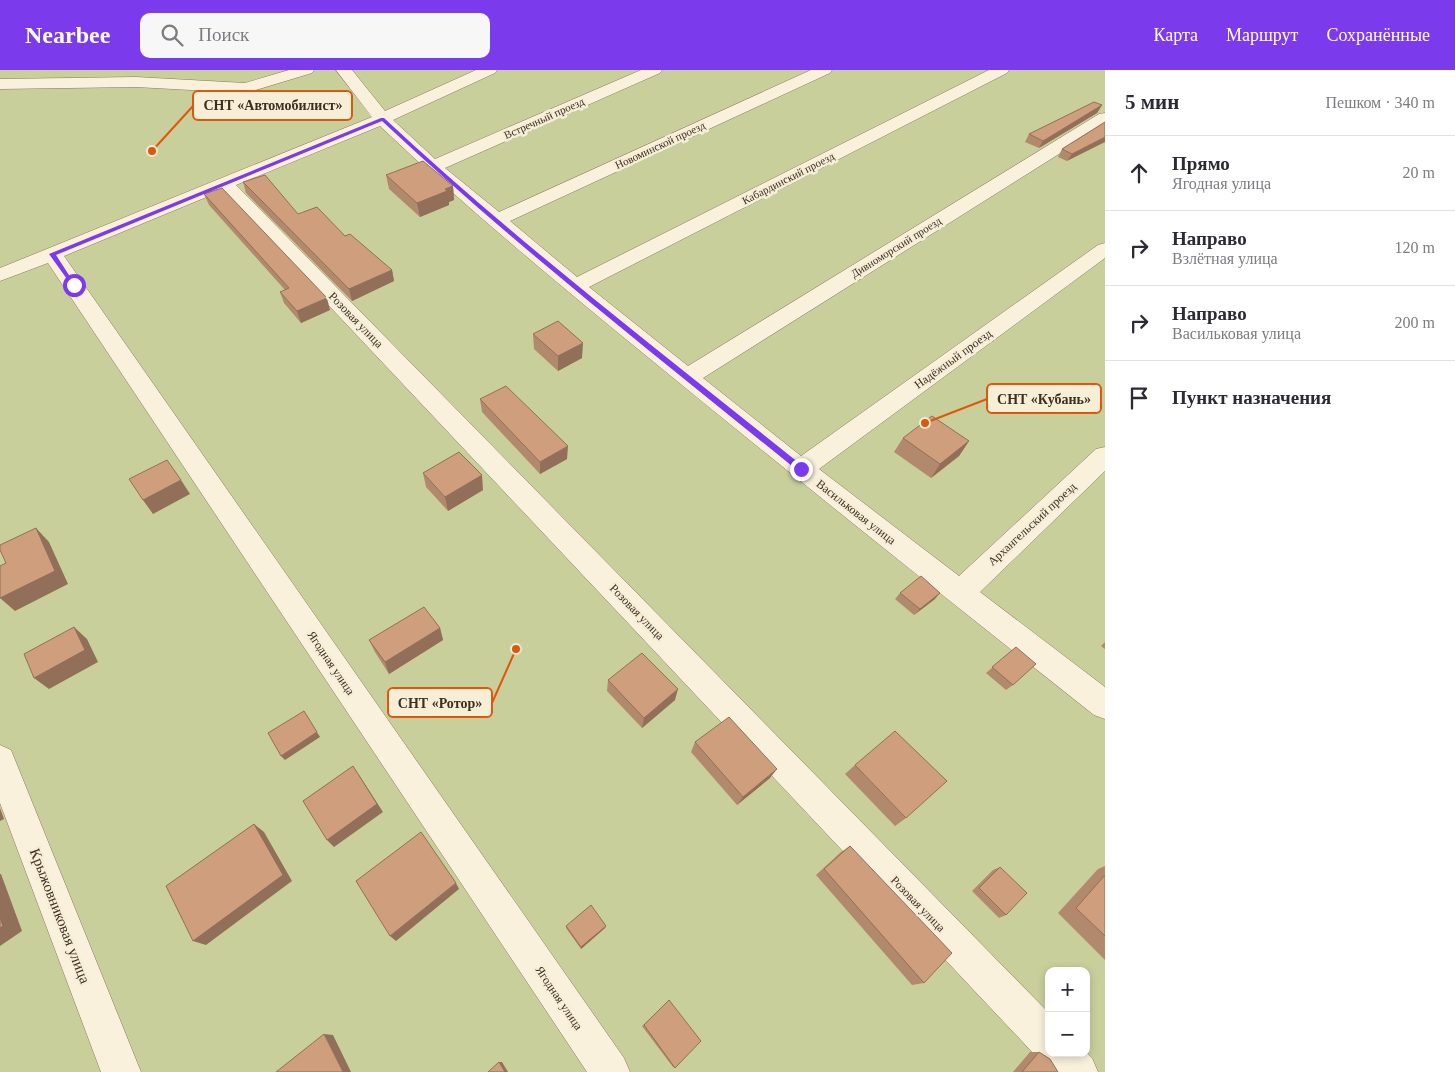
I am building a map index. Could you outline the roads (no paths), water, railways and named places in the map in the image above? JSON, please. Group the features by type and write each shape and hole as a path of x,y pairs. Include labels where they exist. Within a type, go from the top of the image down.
{"street":[{"path":"0,84 136,82 246,88 306,70"},
{"name":"Васильковая улица","path":"344,70 382,119 433,167 575,286 801,469 1105,705"},
{"path":"0,275 382,119 489,70"},
{"name":"Встречный проезд","path":"433,167 654,70"},
{"name":"Новоминской проезд","path":"497,220 824,70"},
{"name":"Кабардинский проезд","path":"575,286 1001,70"},
{"name":"Дивноморский проезд","path":"687,377 1105,118"},
{"name":"Розовая улица","path":"224,184 1045,1037"},
{"name":"Надёжный проезд","path":"801,469 1105,249"},
{"name":"Ягодная улица","path":"52,254 610,1072"},
{"name":"Архангельский проезд","path":"960,593 1105,456"},
{"name":"Крыжовниковая улица","path":"0,760 121,1072"},
{"path":"1064,1057 1078,1072"}],"place":[{"name":"СНТ «Автомобилист»","path":"152,151"},
{"name":"СНТ «Кубань»","path":"925,423"},
{"name":"СНТ «Ротор»","path":"516,649"}]}
